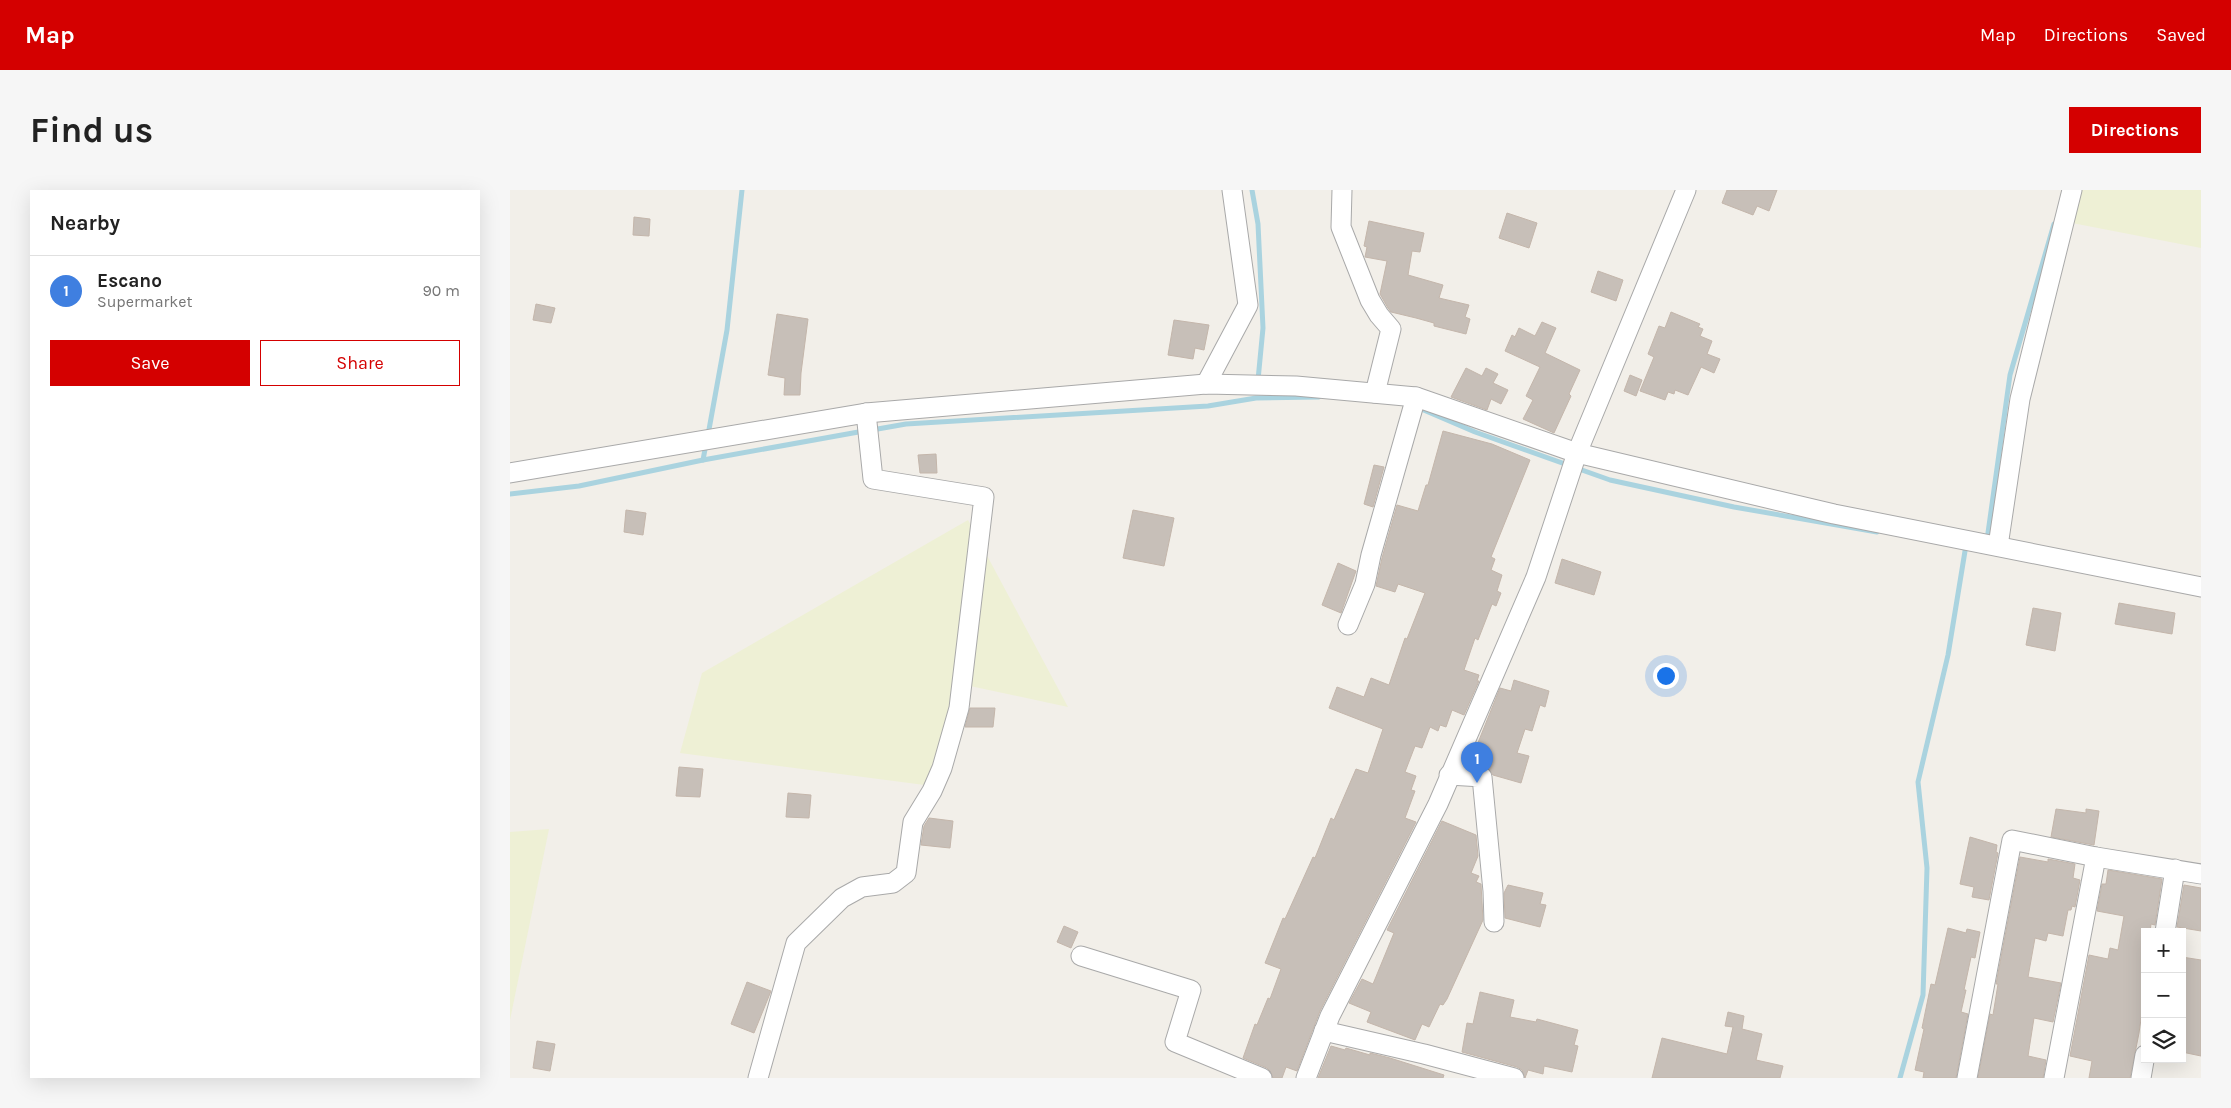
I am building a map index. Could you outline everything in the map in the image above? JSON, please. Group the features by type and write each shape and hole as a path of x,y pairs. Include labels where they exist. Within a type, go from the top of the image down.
{"street":[{"path":"1206,384 1248,305 1232,190"},
{"path":"1342,190 1341,227 1370,300 1378,315 1392,329 1376,393"},
{"path":"1306,1078 1324,1031 1438,804 1536,577 1577,453 1686,190"},
{"path":"1998,546 2020,399 2072,190"},
{"path":"510,473 866,413 1206,384 1296,386 1416,397 1485,419 1577,453 1834,514 2201,588"},
{"path":"1348,625 1365,584 1371,555 1416,397"},
{"path":"758,1078 796,943 842,898 862,887 893,883 906,873 913,822 932,791 942,768 959,708 984,497 873,480 866,413"},
{"path":"1449,775 1482,778 1493,891 1494,922"},
{"path":"1967,1078 2012,840 2096,857 2201,874"},
{"path":"2054,1078 2096,857"},
{"path":"2166,928 2175,869"},
{"path":"1080,956 1191,990 1175,1042 1262,1078"},
{"path":"1324,1031 1424,1054 1514,1078"},
{"path":"2141,1078 2144,1063"}],"green space":[{"path":"2078,190 2201,190 2201,248 2067,222"},
{"path":"968,520 1068,707 956,683 932,786 680,753 702,673"},
{"path":"549,829 510,1020 510,832"}],"building":[{"path":"1727,190 1777,190 1769,211 1757,206 1753,215 1722,203"},
{"path":"1507,213 1537,223 1529,248 1499,238"},
{"path":"634,217 650,219 649,236 633,235"},
{"path":"1369,221 1424,233 1420,252 1412,251 1408,275 1443,285 1439,298 1469,305 1465,317 1470,319 1466,334 1434,326 1434,323 1391,312 1380,294 1387,261 1365,257 1367,247 1364,246"},
{"path":"1598,271 1623,280 1616,301 1591,292"},
{"path":"536,304 555,308 551,323 533,320"},
{"path":"1671,312 1700,324 1698,327 1703,329 1700,336 1712,341 1707,354 1720,359 1714,373 1701,367 1688,395 1675,390 1674,394 1668,392 1665,400 1640,391 1654,357 1648,354 1659,326 1665,328"},
{"path":"777,314 808,319 800,395 784,395 785,378 768,375"},
{"path":"1174,320 1209,325 1204,350 1195,348 1193,359 1168,355"},
{"path":"1542,322 1556,328 1545,353 1580,370 1569,394 1571,396 1554,433 1523,419 1533,400 1526,396 1540,367 1505,351 1512,335 1515,337 1519,328 1535,336"},
{"path":"1466,368 1482,376 1486,368 1498,374 1493,383 1508,390 1501,404 1491,399 1487,410 1451,397"},
{"path":"1630,375 1642,380 1636,396 1624,391"},
{"path":"1443,431 1492,444 1530,460 1491,557 1495,559 1491,570 1502,575 1497,591 1501,593 1496,606 1492,604 1478,640 1475,638 1464,670 1479,675 1477,681 1479,681 1464,715 1452,710 1446,727 1440,725 1438,731 1430,727 1422,748 1415,746 1405,772 1416,776 1411,790 1415,791 1405,818 1416,822 1320,1011 1297,1071 1286,1067 1282,1078 1273,1078 1267,1068 1243,1058 1255,1024 1257,1025 1268,998 1270,999 1281,969 1265,963 1283,918 1285,919 1313,857 1315,858 1331,818 1334,820 1356,769 1368,773 1383,729 1329,708 1337,687 1364,697 1371,678 1389,685 1405,638 1407,639 1425,593 1398,584 1395,592 1376,586 1397,505 1418,511 1426,485 1428,485"},
{"path":"936,454 937,473 920,473 918,455"},
{"path":"1374,465 1384,467 1373,507 1364,504"},
{"path":"626,510 646,513 643,535 624,532"},
{"path":"1133,510 1174,518 1164,566 1123,558"},
{"path":"1562,559 1601,572 1594,595 1555,583"},
{"path":"1338,563 1356,571 1341,613 1322,605"},
{"path":"2119,603 2175,613 2172,634 2115,624"},
{"path":"2033,608 2061,613 2055,651 2026,645"},
{"path":"1514,680 1549,691 1545,707 1540,705 1532,731 1525,729 1517,753 1529,756 1521,783 1493,775 1487,767 1469,765 1500,688 1511,691"},
{"path":"970,708 995,708 993,727 965,727"},
{"path":"679,767 703,769 700,797 676,796"},
{"path":"788,793 811,795 809,818 786,817"},
{"path":"2056,809 2086,813 2086,809 2099,811 2094,845 2051,837"},
{"path":"929,818 953,821 950,848 921,845 924,826"},
{"path":"1442,821 1476,835 1478,856 1471,873 1479,876 1476,882 1481,884 1483,920 1447,999 1443,1005 1440,1004 1429,1027 1422,1024 1415,1040 1367,1022 1371,1012 1349,1003 1362,979 1373,984 1394,933 1387,930"},
{"path":"1970,837 1997,845 1996,852 1998,853 1989,900 1972,897 1974,887 1960,884"},
{"path":"2020,857 2048,862 2048,859 2075,864 2073,878 2080,880 2075,907 2072,906 2071,910 2068,910 2063,936 2048,933 2046,941 2035,938 2028,977 2061,983 2053,1022 2034,1018 2028,1056 2046,1060 2043,1078 1978,1078 1990,1014 1993,1015 1998,984 1996,984"},
{"path":"2108,870 2162,879 2155,925 2151,924 2150,928 2141,928 2141,1019 2130,1078 2089,1078 2092,1061 2070,1056 2089,955 2108,959 2110,948 2118,950 2124,916 2097,911 2102,884 2106,884"},
{"path":"1508,885 1543,893 1540,904 1546,905 1540,927 1505,918 1504,893"},
{"path":"2184,885 2201,888 2201,931 2177,927"},
{"path":"1064,926 1078,932 1071,948 1057,942"},
{"path":"1948,928 1966,933 1967,929 1980,932 1975,958 1971,957 1964,990 1966,990 1961,1012 1968,1014 1956,1078 1923,1078 1924,1072 1915,1070 1924,1029 1922,1028 1931,984 1935,985"},
{"path":"2186,958 2201,960 2201,1056 2186,1053"},
{"path":"747,982 771,991 754,1033 731,1024"},
{"path":"1480,992 1514,1000 1510,1017 1536,1022 1537,1019 1578,1030 1574,1045 1578,1046 1572,1072 1544,1066 1543,1074 1528,1070 1525,1078 1522,1070 1517,1067 1462,1052 1467,1023 1473,1024"},
{"path":"1728,1012 1744,1016 1742,1029 1762,1034 1756,1060 1783,1066 1780,1078 1652,1078 1662,1038 1727,1054 1733,1027 1725,1026"},
{"path":"537,1041 555,1044 550,1071 533,1068"},
{"path":"1331,1046 1390,1058 1444,1075 1443,1078 1318,1078"}],"waterway":[{"path":"708,435 727,330 742,190"},
{"path":"1252,190 1258,224 1263,328 1258,380"},
{"path":"1987,540 2010,375 2054,224"},
{"path":"872,430 906,424 1208,406 1256,398 1319,397"},
{"path":"1419,408 1475,432 1610,480 1734,507 1877,532"},
{"path":"510,494 579,486 703,460 864,431"},
{"path":"703,460 706,444"},
{"path":"1900,1078 1923,995 1927,868 1918,782 1948,655 1966,545"}],"place":[{"name":"Escano","path":"1477,783"}]}
